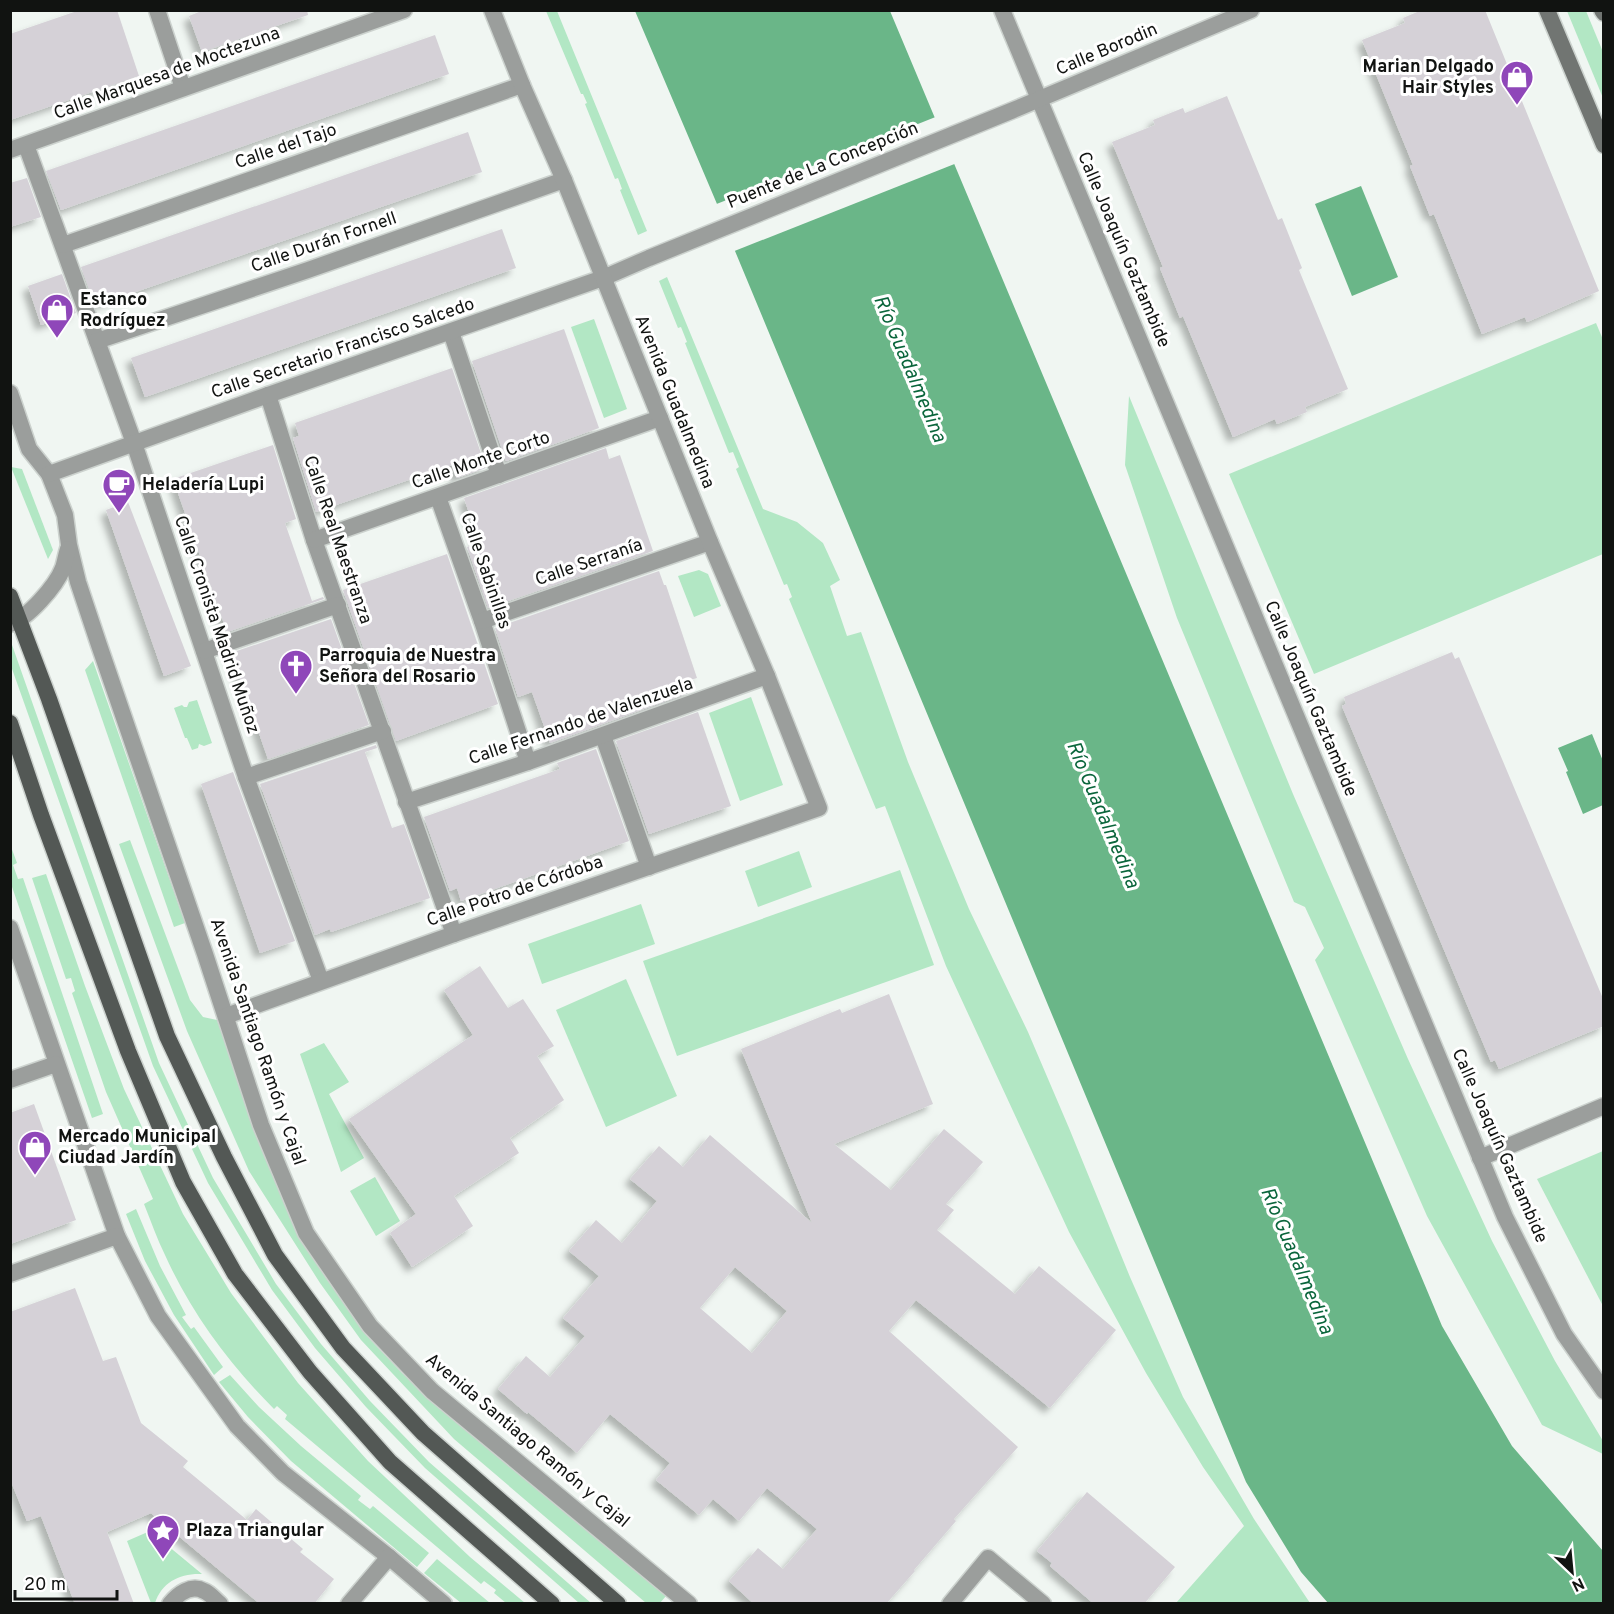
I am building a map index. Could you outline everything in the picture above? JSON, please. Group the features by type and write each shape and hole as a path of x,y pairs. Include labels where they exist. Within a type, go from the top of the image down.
{"main road":[{"path":"1547,10 1604,145"},
{"path":"10,596 15,623 49,699 167,1036 224,1157 275,1255 343,1348 423,1433 618,1604"},
{"path":"10,723 128,1052 183,1182 235,1274 310,1372 390,1462 552,1604"}],"street":[{"path":"157,10 183,88"},
{"name":"Calle Marquesa de Moctezuna","path":"18,147 404,10"},
{"name":"Avenida Guadalmedina","path":"492,10 564,180 819,808"},
{"name":"Calle Joaquín Gaztambide","path":"1002,10 1505,1217 1564,1334 1604,1391"},
{"name":"Calle Borodin","path":"1011,111 1251,10"},
{"name":"Calle del Tajo","path":"63,245 522,85"},
{"name":"Puente de La Concepción","path":"649,258 1011,111"},
{"name":"Calle Cronista Madrid Muñoz","path":"18,147 63,245 134,443 246,777 321,981"},
{"name":"Calle Durán Fornell","path":"97,341 564,180"},
{"name":"Calle Secretario Francisco Salcedo","path":"49,474 603,278 649,258"},
{"path":"451,332 499,475"},
{"name":"Avenida Santiago Ramón y Cajal","path":"10,393 29,449 49,474 65,515 78,582 95,635 226,1016 261,1125 306,1233 370,1326 432,1391 689,1604"},
{"name":"Calle Real Maestranza","path":"268,395 314,540 454,934"},
{"name":"Calle Monte Corto","path":"314,540 660,418"},
{"path":"10,439 29,449"},
{"name":"Calle Sabinillas","path":"438,496 528,762"},
{"name":"Calle Serranía","path":"482,621 710,542"},
{"path":"15,623 51,589 63,567 69,545"},
{"path":"204,651 338,605"},
{"name":"Calle Fernando de Valenzuela","path":"406,802 603,736 767,676"},
{"path":"246,777 383,731"},
{"path":"603,736 649,867"},
{"name":"Calle Potro de Córdoba","path":"226,1016 454,934 819,808"},
{"path":"10,928 117,1236 158,1316 237,1426 283,1473 444,1604"},
{"path":"10,1080 56,1064"},
{"path":"1480,1158 1604,1106"},
{"path":"10,1274 117,1236"},
{"path":"349,1604 389,1557"},
{"path":"950,1604 988,1558 1043,1604"},
{"path":"170,1604 177,1595 191,1589 204,1590 219,1604"}],"shaded area":[{"path":"546,11 557,11 647,231 638,235 620,190 622,189 618,178 615,179 585,104 587,103 581,94"},
{"path":"1567,11 1586,11 1603,52 1603,98"},
{"path":"667,277 763,509 797,522 823,543 840,580 830,586 847,636 861,632 908,762 969,909 1028,1032 1130,1277 1183,1397 1254,1519 1310,1603 1176,1603 1244,1526 1203,1467 1146,1373 1069,1232 946,966 885,806 876,809 789,599 792,597 787,584 784,585 736,469 739,467 733,452 729,453 685,343 687,342 681,327 678,328 659,281"},
{"path":"594,319 627,409 604,418 571,327"},
{"path":"1596,323 1604,342 1603,554 1314,674 1229,474"},
{"path":"1129,396 1293,794 1408,1059 1492,1241 1555,1361 1603,1441 1603,1454 1542,1425 1427,1216 1315,960 1324,948 1305,907 1294,902 1177,618 1125,465"},
{"path":"11,467 22,469 53,550 48,559"},
{"path":"699,570 708,574 721,606 694,617 678,576"},
{"path":"11,642 159,1063 213,1178 276,1284 321,1344 370,1401 429,1462 591,1603 579,1603 425,1468 366,1407 315,1348 272,1290 208,1183 153,1066 11,666"},
{"path":"93,661 185,923 174,927 85,670"},
{"path":"751,697 783,785 740,801 709,713"},
{"path":"197,700 212,743 204,746 199,744 198,748 192,750 174,708 182,705 187,707 189,702"},
{"path":"130,840 190,1000 203,1017 217,1020 270,1167 299,1234 326,1278 366,1335 402,1373 666,1596 660,1603 646,1603 454,1439 361,1340 320,1283 249,1171 187,1031 119,844"},
{"path":"10,844 17,863 13,865 18,879 23,878 103,1114 92,1118 11,884"},
{"path":"799,851 812,887 758,907 745,871"},
{"path":"900,870 934,965 677,1056 643,961"},
{"path":"46,874 124,1089 183,1214 231,1293 298,1383 368,1461 470,1557 525,1603 506,1603 494,1593 496,1590 484,1581 481,1584 285,1419 287,1415 277,1406 274,1409 242,1375 199,1318 175,1276 154,1230 144,1204 153,1199 106,1092 72,993 75,991 71,978 66,979 32,878"},
{"path":"641,904 655,944 542,984 528,944"},
{"path":"626,979 677,1096 606,1127 556,1010"},
{"path":"324,1043 349,1082 329,1094 364,1158 341,1172 300,1054"},
{"path":"1603,1151 1603,1306 1537,1179"},
{"path":"375,1177 400,1221 376,1236 350,1191"},
{"path":"136,1209 160,1266 186,1315 182,1317 191,1329 194,1327 223,1367 214,1375 174,1315 145,1261 126,1214"},
{"path":"230,1375 259,1407 301,1446 361,1496 358,1500 370,1509 373,1506 429,1553 417,1567 291,1461 248,1417 219,1382"},
{"path":"150,1531 202,1574 186,1575 173,1580 162,1589 155,1603 151,1603 127,1541"},
{"path":"437,1559 490,1603 461,1603 424,1573"}],"water":[{"name":"Río Guadalmedina","path":"635,11 890,11 1442,1326 1512,1446 1603,1551 1603,1603 1328,1603 1301,1572 1246,1482"},
{"path":"1361,186 1398,277 1352,296 1315,204"},
{"path":"1592,734 1603,761 1603,805 1583,814 1558,748"}],"pier":[{"path":"938,116 957,163 732,252 714,205"}],"building":[{"path":"80,10 117,10 139,76 10,120 10,34"},
{"path":"204,10 307,10 308,15 202,52 189,16"},
{"path":"1422,10 1485,10 1599,291 1527,322 1525,317 1482,334 1434,214 1430,216 1410,166 1413,165 1362,40 1405,23 1403,18"},
{"path":"435,35 449,74 61,210 46,171"},
{"path":"1227,96 1278,220 1282,218 1302,268 1299,270 1348,389 1305,407 1307,412 1277,424 1275,419 1233,437 1183,316 1180,318 1160,268 1163,267 1112,142 1155,125 1153,120 1183,108 1185,113"},
{"path":"468,132 482,172 95,306 81,267"},
{"path":"27,178 41,217 10,227 10,183"},
{"path":"502,229 516,268 145,397 131,358"},
{"path":"62,274 76,313 41,325 28,286"},
{"path":"564,329 599,428 506,461 472,361"},
{"path":"452,368 486,468 457,478 452,465 316,512 293,438 299,436 295,423"},
{"path":"273,445 296,519 285,523 312,601 323,597 324,599 227,632 173,479"},
{"path":"606,448 609,459 620,455 653,551 488,608 467,547 479,543 464,498"},
{"path":"128,502 191,666 164,676 106,510"},
{"path":"447,554 498,704 396,741 343,590"},
{"path":"659,571 666,585 697,678 687,681 691,692 550,743 532,692 518,697 495,628"},
{"name":"Parroquia de Nuestra Señora del Rosario","path":"331,619 369,725 268,759 231,653"},
{"path":"1452,652 1455,659 1459,657 1604,1001 1604,1026 1499,1069 1495,1060 1491,1062 1342,706 1346,704 1344,697"},
{"path":"698,712 731,806 649,834 616,741"},
{"path":"376,745 377,748 365,752 392,828 404,824 430,898 331,932 330,929 315,935 260,784"},
{"path":"596,749 629,841 461,901 457,888 450,891 424,817 560,769 557,763"},
{"path":"233,772 295,941 260,953 201,784"},
{"path":"480,966 508,1008 523,999 554,1046 537,1056 564,1100 510,1138 519,1153 454,1196 473,1226 412,1267 390,1233 416,1214 349,1119 473,1035 444,990"},
{"path":"889,994 933,1104 834,1144 891,1190 944,1129 983,1162 946,1204 954,1210 937,1230 1015,1294 1039,1266 1116,1330 1050,1408 916,1300 889,1331 1018,1447 954,1519 956,1521 886,1604 754,1604 729,1581 758,1548 783,1569 817,1529 767,1488 739,1521 713,1499 699,1515 656,1480 670,1463 610,1414 577,1453 498,1389 526,1356 550,1377 585,1336 563,1318 599,1276 569,1251 596,1220 622,1243 657,1201 630,1179 659,1146 683,1167 710,1135 812,1223 741,1049 840,1009 842,1013","holes":["735,1267 787,1311 752,1353 700,1308"]},
{"name":"Mercado Municipal Ciudad Jardín","path":"34,1104 76,1220 10,1244 10,1113"},
{"path":"75,1288 103,1361 116,1357 141,1423 188,1461 183,1467 247,1520 256,1509 303,1549 300,1552 334,1579 314,1604 260,1604 151,1513 107,1532 134,1604 75,1604 41,1516 27,1521 10,1479 10,1312"},
{"path":"1087,1492 1175,1567 1144,1604 1094,1604 1050,1566 1052,1563 1037,1551"}],"place":[{"name":"Marian Delgado Hair Styles","path":"1517,106"},
{"name":"Estanco Rodríguez","path":"57,339"},
{"name":"Heladería Lupi","path":"119,514"},
{"name":"Parroquia de Nuestra Señora del Rosario","path":"296,695"},
{"name":"Mercado Municipal Ciudad Jardín","path":"35,1176"},
{"name":"Plaza Triangular","path":"163,1560"}]}
